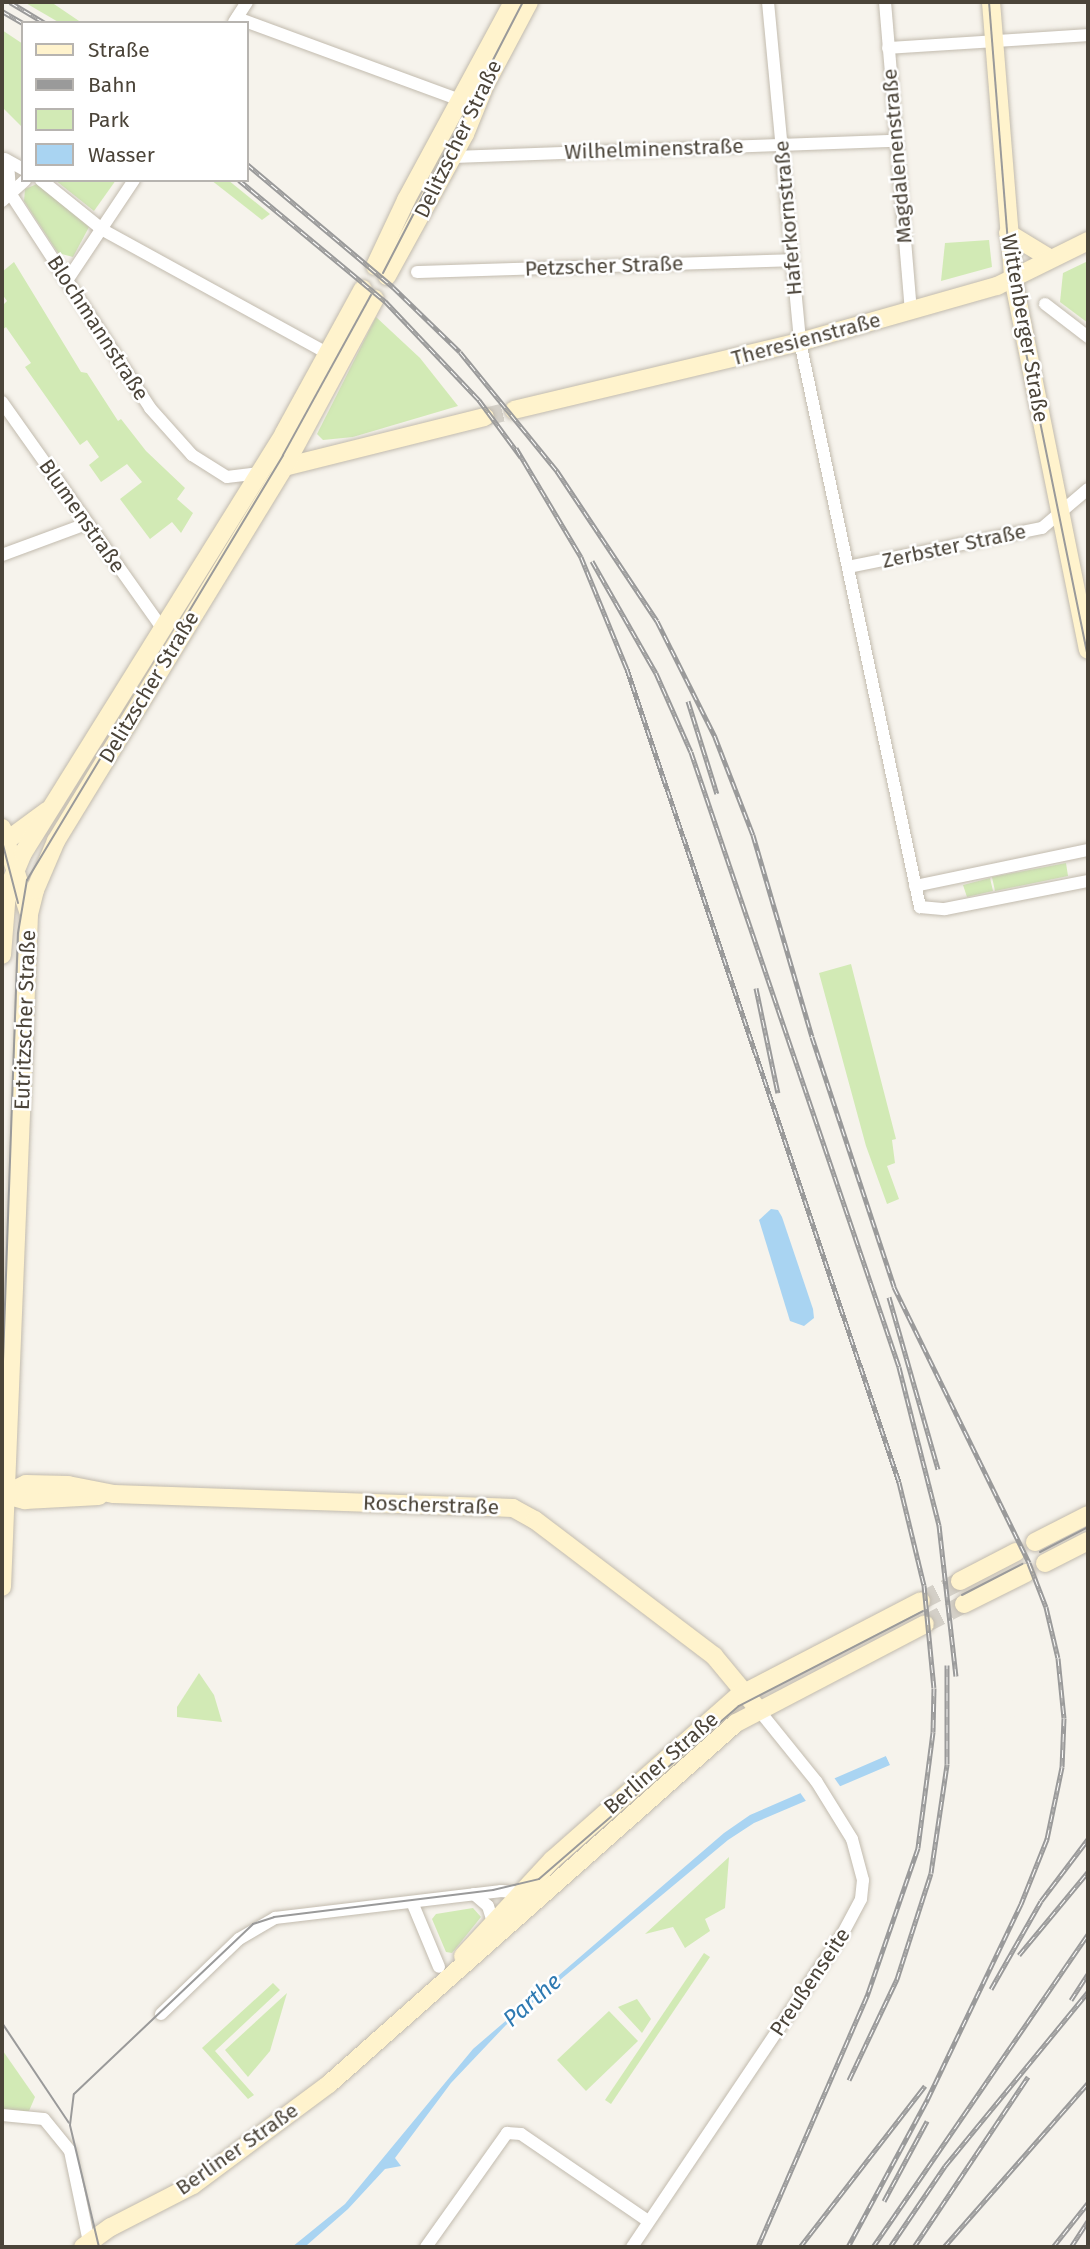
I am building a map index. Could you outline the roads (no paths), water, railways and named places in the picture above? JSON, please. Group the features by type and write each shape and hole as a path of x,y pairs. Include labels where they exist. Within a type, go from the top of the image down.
{"main road":[{"name":"Delitzscher Straße","path":"513,2 460,100 381,271 453,157 529,2"},
{"name":"Wittenberger Straße","path":"991,2 1013,278 1088,649"},
{"path":"1008,233 1051,259"},
{"name":"Theresienstraße","path":"514,410 800,341 911,310 1013,278 1088,241"},
{"name":"Delitzscher Straße","path":"3,902 16,866 260,473 327,353 369,294 307,428 56,841 29,914"},
{"path":"260,473 485,417"},
{"path":"307,428 326,457"},
{"path":"29,914 16,866 3,837 55,807"},
{"name":"Eutritzscher Straße","path":"2,955 3,902"},
{"name":"Eutritzscher Straße","path":"2,1587 3,1494 29,914"},
{"name":"Roscherstraße","path":"3,1494 26,1484 68,1485 114,1494 513,1508 693,1639 722,1663 758,1709"},
{"path":"1035,1542 1088,1515"},
{"path":"1045,1563 1088,1541"},
{"path":"960,1581 1016,1552"},
{"path":"964,1604 1026,1573"},
{"name":"Berliner Straße","path":"88,2245 198,2181 330,2084 518,1895 745,1691 921,1601"},
{"name":"Berliner Straße","path":"442,1974 519,1916 718,1738 758,1709 925,1624"}],"street":[{"path":"231,2 240,13 460,100"},
{"name":"Haferkornstraße","path":"768,2 800,341 915,886"},
{"name":"Magdalenenstraße","path":"885,2 911,310"},
{"path":"888,48 1088,35"},
{"name":"Wilhelminenstraße","path":"453,157 896,141"},
{"path":"5,159 21,168"},
{"path":"5,159 6,197"},
{"path":"6,197 23,182"},
{"path":"43,182 103,230 327,353"},
{"path":"68,279 133,182"},
{"name":"Blochmannstraße","path":"6,197 68,279 150,408 192,455 227,477 245,496"},
{"name":"Petzscher Straße","path":"416,272 792,260"},
{"path":"1045,304 1088,337"},
{"name":"Blumenstraße","path":"2,402 163,629"},
{"path":"227,477 260,473"},
{"name":"Zerbster Straße","path":"848,567 1042,528 1061,516 1088,489"},
{"path":"2,555 86,524"},
{"path":"1088,850 915,886 920,907 945,909 1088,881"},
{"name":"Preußenseite","path":"632,2247 857,1911 863,1880 860,1858 816,1781 758,1709"},
{"path":"161,2014 254,1926 275,1918 474,1894 509,1891 518,1895 550,1886"},
{"path":"474,1894 488,1906 493,1922"},
{"path":"518,1895 519,1916"},
{"path":"412,1902 442,1974"},
{"path":"2,2115 44,2119 70,2151 88,2245"},
{"path":"426,2247 507,2133 521,2134 648,2221"}],"water":[{"path":"771,1209 778,1210 782,1217 813,1309 814,1318 804,1326 790,1321 759,1220"},
{"name":"Parthe","path":"886,1756 890,1765 754,1823 728,1840 506,2025 451,2083 395,2158 401,2166 385,2169 348,2209 307,2245 292,2247 345,2204 473,2049 724,1833 750,1815"}],"tunnel":[{"path":"485,417 514,410"},
{"path":"921,1601 960,1581"},
{"path":"925,1624 964,1604"}],"tram line":[{"path":"383,273 523,2"},
{"path":"989,2 1011,279 1088,657"},
{"path":"2,1390 18,933 27,880 283,455 371,295"},
{"path":"2,841 18,903"},
{"path":"1040,1552 1088,1527"},
{"path":"962,1595 1022,1564"},
{"path":"99,2247 70,2125 74,2094 253,1924 274,1917 493,1890 539,1879 739,1706 923,1611"},
{"path":"2,2023 69,2123"}],"railway":[{"path":"10,2 42,21"},
{"path":"2,11 21,22"},
{"path":"248,165 393,287 460,352 557,471 657,621 715,737 753,835 812,1037 894,1287 1029,1563 1046,1607 1058,1658 1064,1718 1062,1767 1047,1839 1021,1904 926,2102 848,2247"},
{"path":"241,182 385,301 479,400 521,457"},
{"path":"516,448 581,557 627,669 899,1482 924,1585 934,1688 933,1732 918,1848 867,1996 758,2247"},
{"path":"592,561 656,673 691,752 899,1367 939,1525 956,1676"},
{"path":"688,701 717,794"},
{"path":"756,988 778,1093"},
{"path":"889,1297 938,1469"},
{"path":"849,2080 897,1979 931,1873 947,1764 947,1665"},
{"path":"991,1989 1041,1901 1088,1839"},
{"path":"1019,1955 1088,1872"},
{"path":"873,2247 1088,1934"},
{"path":"1071,2000 1088,1974"},
{"path":"890,2247 945,2166 1088,1992"},
{"path":"914,2247 1028,2077"},
{"path":"944,2247 1088,2083"},
{"path":"800,2247 925,2086"},
{"path":"884,2201 927,2121"},
{"path":"1053,2247 1088,2203"},
{"path":"1071,2247 1088,2221"}]}
